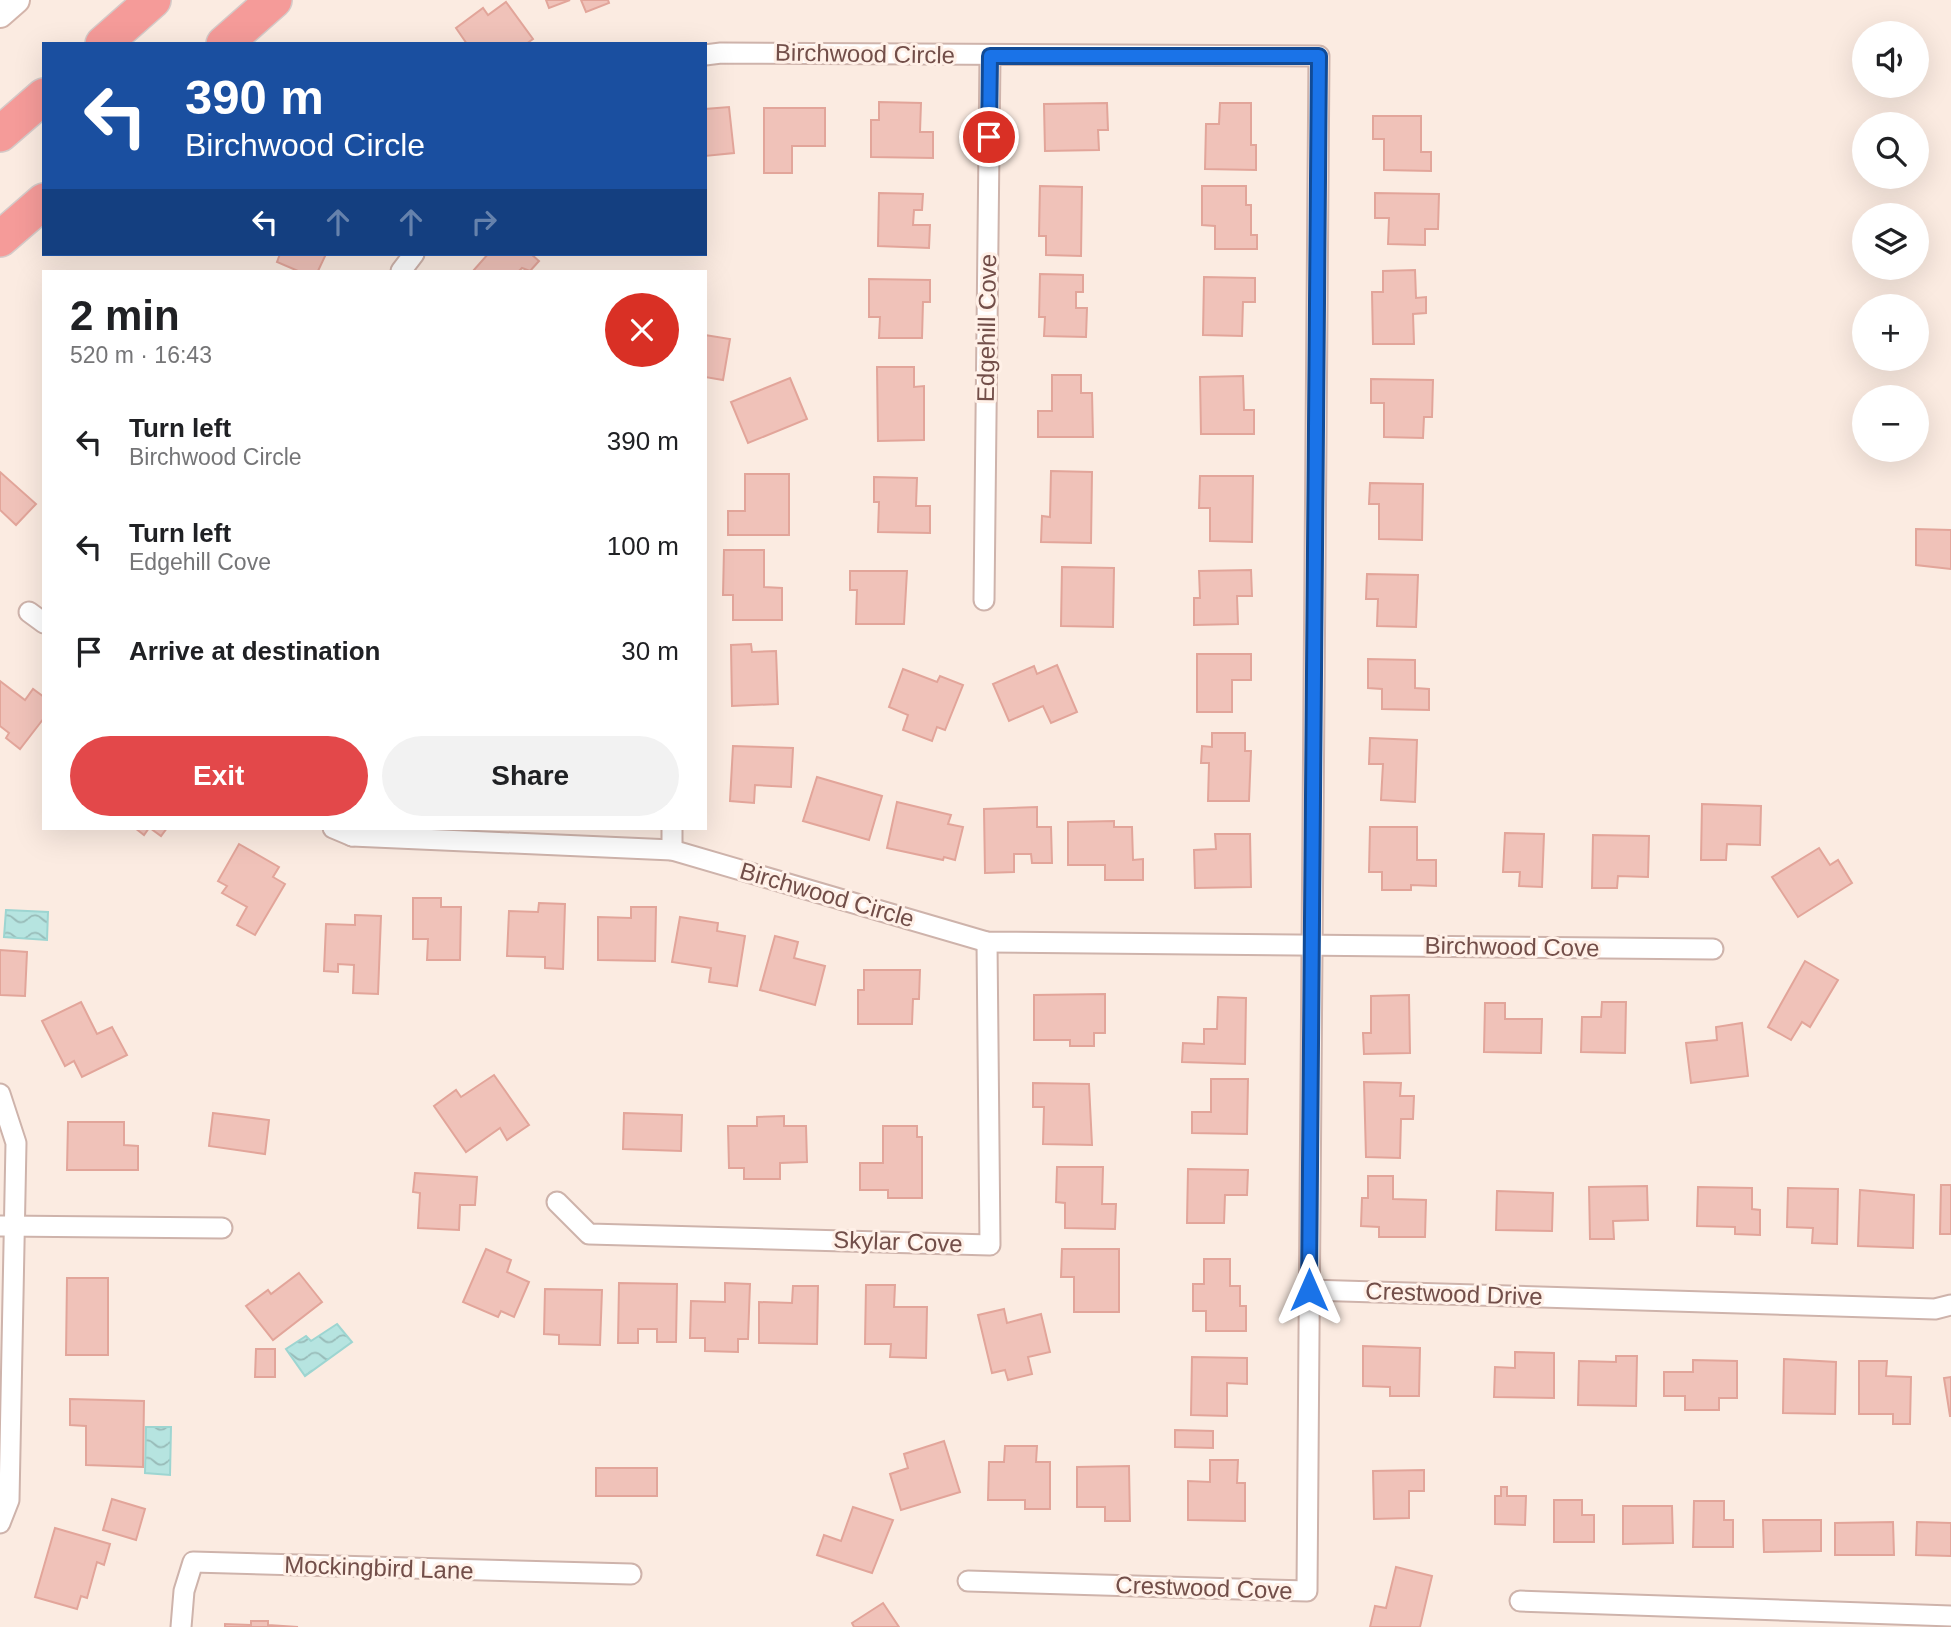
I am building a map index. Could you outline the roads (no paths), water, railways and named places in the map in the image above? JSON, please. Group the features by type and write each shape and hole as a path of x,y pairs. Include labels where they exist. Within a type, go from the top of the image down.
{"highway":[{"path":"105,42 153,0"},
{"path":"226,42 274,0"},
{"path":"0,134 42,98"},
{"path":"0,239 42,203"}],"street":[{"path":"0,14 16,0"},
{"name":"Birchwood Circle","path":"352,832 672,850 987,942 1310,945 1319,56 707,55"},
{"name":"Edgehill Cove","path":"984,600 990,56"},
{"path":"402,270 412,256"},
{"path":"672,830 672,850"},
{"name":"Skylar Cove","path":"557,1202 589,1234 990,1245 987,942"},
{"path":"1309,1290 1310,945"},
{"name":"Birchwood Cove","path":"1310,945 1713,949"},
{"path":"0,1094 16,1143 6,1225 9,1500 0,1522"},
{"path":"6,1225 222,1228"},
{"name":"Crestwood Drive","path":"1309,1290 1935,1309 1951,1306"},
{"name":"Crestwood Cove","path":"968,1581 1307,1591 1309,1290"},
{"name":"Mockingbird Lane","path":"181,1627 184,1591 192,1562 631,1574"},
{"path":"1520,1601 1951,1616"}],"water":[{"path":"6,910 48,912 47,940 4,937"},
{"path":"337,1324 352,1342 305,1376 286,1349 306,1336 311,1341"},
{"path":"146,1427 171,1427 170,1475 145,1473"}]}
